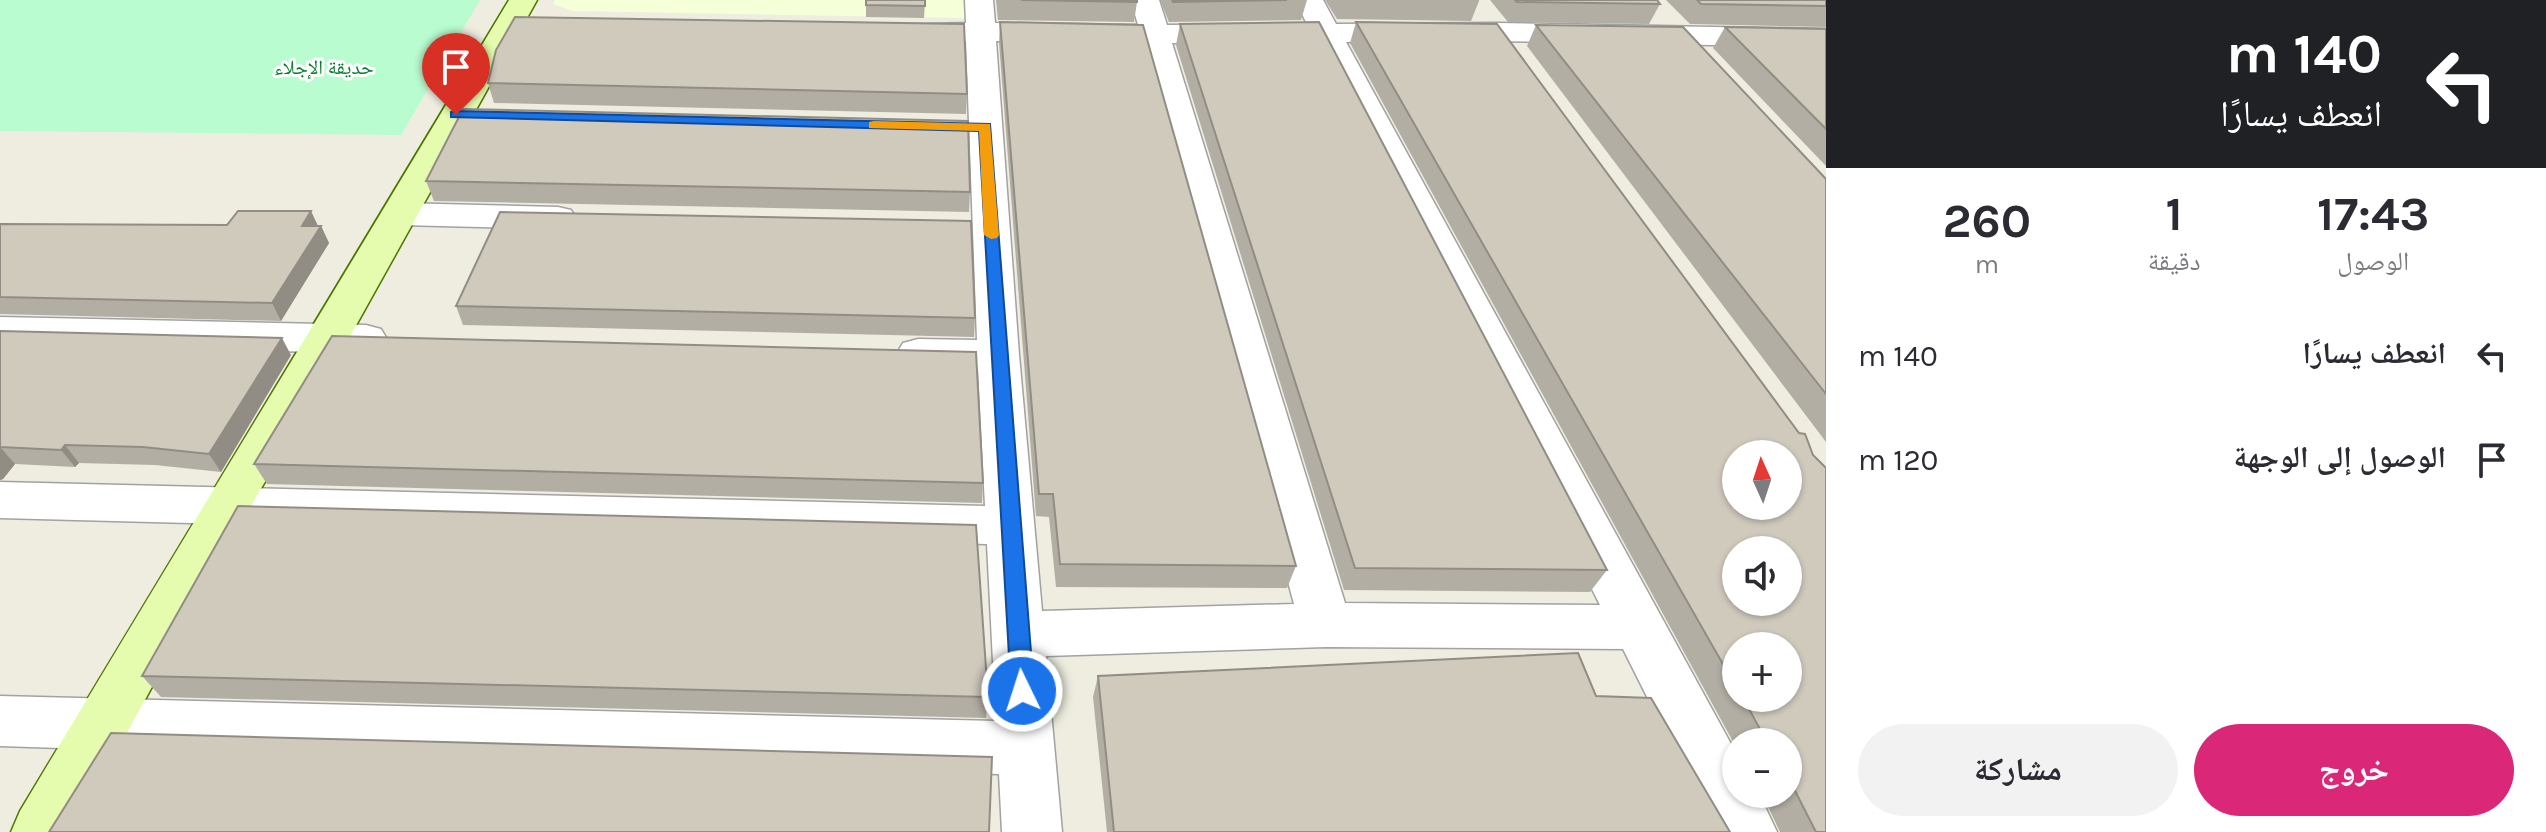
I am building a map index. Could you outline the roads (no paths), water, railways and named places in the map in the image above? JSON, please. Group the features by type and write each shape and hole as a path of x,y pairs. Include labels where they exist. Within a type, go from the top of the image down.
{"street":[{"path":"1474,0 1525,70"},
{"path":"1655,9 1712,69"},
{"path":"1317,15 1747,832"},
{"path":"882,30 979,16 1317,15 1497,32 1826,38"},
{"path":"41,832 228,503 400,214 472,115 524,16"},
{"path":"979,16 970,126 976,226 998,355 1032,832"},
{"path":"1150,17 1326,625"},
{"path":"400,214 589,218"},
{"path":"0,331 405,340"},
{"path":"888,352 998,355"},
{"path":"0,500 228,503 1010,526"},
{"path":"1018,634 1326,625 1639,627"},
{"path":"0,721 534,738 1027,748"}],"park label":[{"name":"حديقة الإجلاء","path":"324,67"}]}
